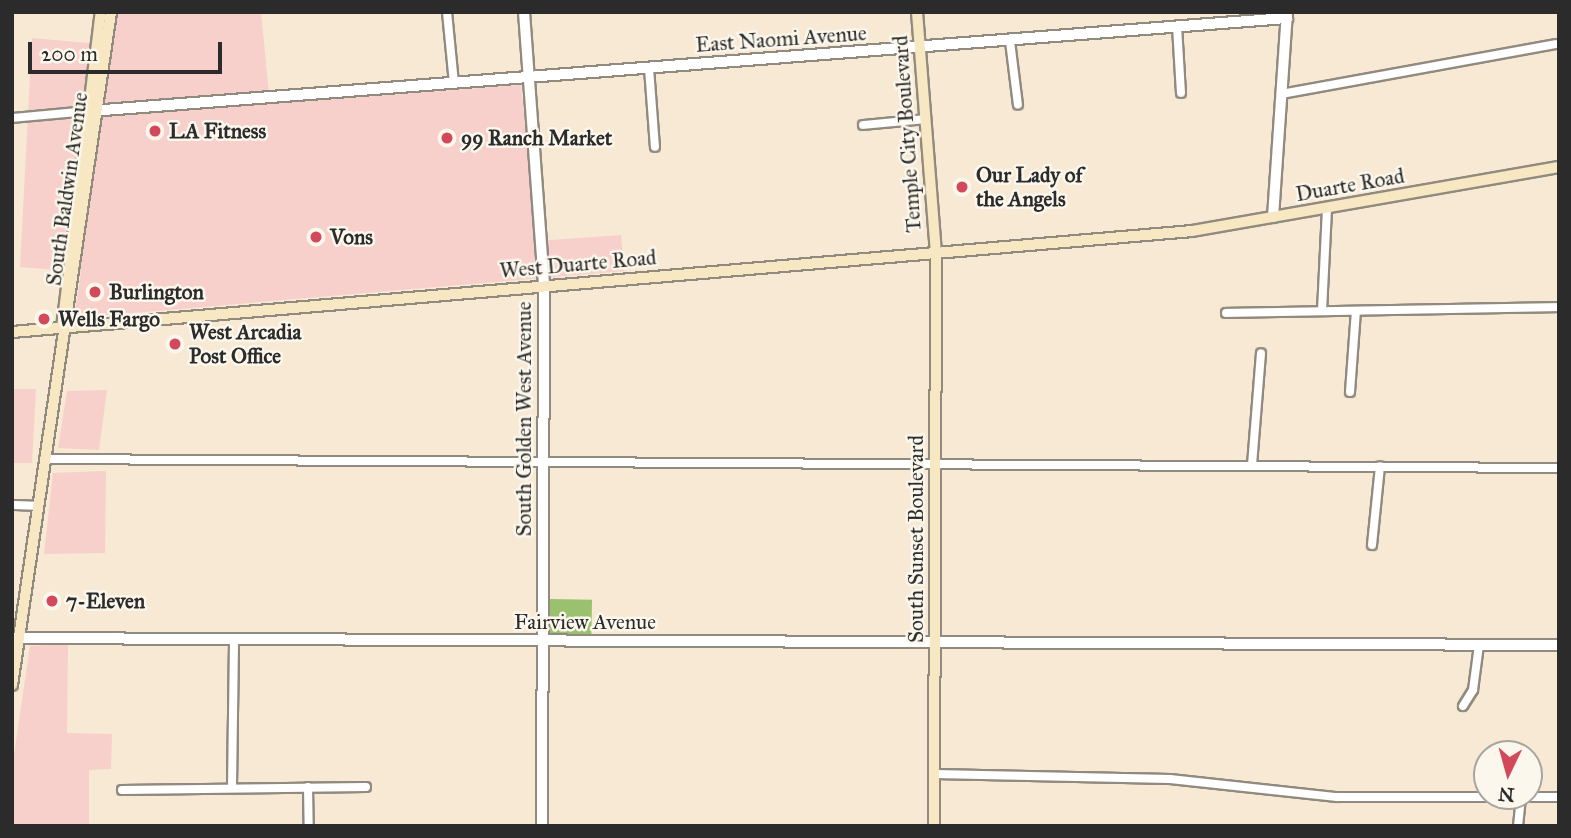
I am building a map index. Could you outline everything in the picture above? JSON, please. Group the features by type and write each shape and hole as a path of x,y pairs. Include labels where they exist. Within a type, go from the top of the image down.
{"main road":[{"name":"South Baldwin Avenue","path":"93,111 101,12"},
{"name":"South Baldwin Avenue","path":"12,685 15,638 44,459 93,111 111,12"},
{"name":"Temple City Boulevard","path":"917,12 936,253"},
{"name":"Duarte Road","path":"1147,234 1273,218 1559,167"},
{"name":"West Duarte Road","path":"12,332 1147,234"},
{"name":"South Sunset Boulevard","path":"934,826 936,253"}],"street":[{"path":"447,12 454,84"},
{"name":"South Golden West Avenue","path":"524,12 544,286 542,826"},
{"name":"East Naomi Avenue","path":"93,111 1010,41 1287,15"},
{"path":"1273,218 1287,15"},
{"path":"1177,26 1181,93"},
{"path":"1010,41 1018,106"},
{"path":"1281,94 1555,44"},
{"path":"649,68 655,147"},
{"path":"12,118 93,111"},
{"path":"863,125 925,119"},
{"path":"1322,311 1327,208"},
{"path":"1226,313 1538,312 1559,307"},
{"path":"1350,392 1356,311"},
{"path":"1252,466 1261,353"},
{"path":"44,459 1559,468"},
{"path":"1373,545 1380,466"},
{"path":"12,505 37,506"},
{"name":"Fairview Avenue","path":"15,638 1559,645"},
{"path":"232,786 233,640"},
{"path":"1463,706 1474,691 1479,645"},
{"path":"935,774 1170,779 1337,797 1473,797"},
{"path":"122,790 232,786 366,787"},
{"path":"309,787 309,826"}],"shaded area":[{"path":"115,12 261,12 270,104 521,85 536,241 621,235 624,271 74,318 81,272 20,267 32,38 111,45"},
{"path":"12,389 36,389 32,463 12,463"},
{"path":"107,390 99,450 58,448 67,391"},
{"path":"106,471 105,553 44,554 53,473"},
{"path":"68,644 67,733 112,734 111,769 89,770 89,826 12,826 12,768 30,646"}],"green space":[{"path":"550,599 592,600 591,636 549,635"}],"place":[{"name":"LA Fitness","path":"155,131"},
{"name":"99 Ranch Market","path":"447,138"},
{"name":"Our Lady of the Angels","path":"962,187"},
{"name":"Vons","path":"316,237"},
{"name":"Burlington","path":"95,292"},
{"name":"Wells Fargo","path":"44,319"},
{"name":"West Arcadia Post Office","path":"175,344"},
{"name":"7-Eleven","path":"52,601"}]}
